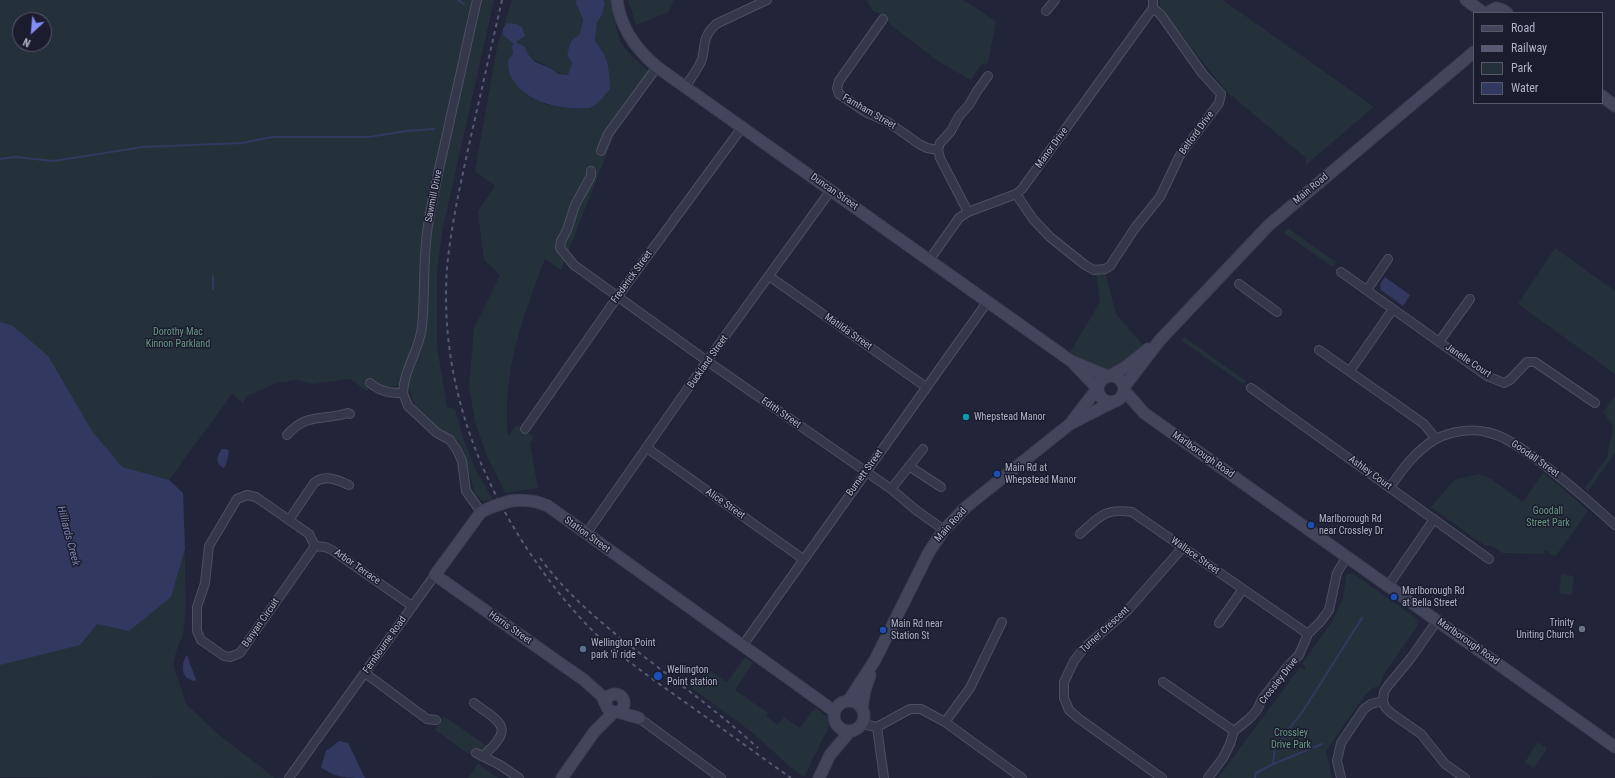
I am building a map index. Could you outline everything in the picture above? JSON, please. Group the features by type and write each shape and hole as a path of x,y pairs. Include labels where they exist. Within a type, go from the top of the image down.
{"street":[{"name":"Sawmill Drive","path":"403,393 405,376 414,357 422,327 423,277 428,226 439,168 477,0"},
{"path":"686,86 702,59 704,41 710,30 716,24 767,0"},
{"path":"1046,11 1055,0"},
{"path":"1466,0 1484,12"},
{"name":"Duncan Street","path":"617,2 620,16 628,33 637,47 657,67 743,126 1071,360 1098,389"},
{"name":"Manor Drive","path":"930,259 959,218 968,212 1016,194 1027,183 1153,4"},
{"name":"Belford Drive","path":"1016,194 1033,219 1050,237 1085,265 1094,270 1105,269 1113,262 1134,228 1160,197 1180,155 1219,103 1221,97 1220,90 1202,73 1153,4"},
{"path":"1487,12 1496,8 1506,8"},
{"name":"Famham Street","path":"883,19 839,81 837,88 839,94 867,113 888,122 919,144 927,148 938,150"},
{"name":"Main Road","path":"1124,388 1160,340 1269,225 1473,53"},
{"path":"601,151 608,134 657,67"},
{"path":"968,212 940,158 938,150 940,143 951,131 959,116 969,105 988,76"},
{"path":"1603,97 1615,106"},
{"name":"Frederick Street","path":"525,429 618,296 743,126"},
{"name":"Edith Street","path":"591,170 591,176 575,205 567,230 561,241 560,248 574,265 707,362 891,489 916,510 944,530"},
{"name":"Buckland Street","path":"586,534 707,362 831,190"},
{"path":"1367,290 1388,259"},
{"name":"Janelle Court","path":"1341,272 1487,376 1504,383 1510,380 1527,362 1535,362 1595,403"},
{"name":"Matilda Street","path":"769,276 926,387"},
{"path":"1239,284 1277,312"},
{"path":"1439,342 1470,299"},
{"name":"Burnett Street","path":"743,645 988,301"},
{"path":"1350,371 1393,309"},
{"name":"Main Road","path":"1108,376 1124,368 1160,340"},
{"path":"1319,350 1424,424 1436,439"},
{"name":"Duncan Street","path":"1071,360 1108,376"},
{"path":"1108,376 1119,379 1124,388 1121,397 1113,402 1103,400 1098,389 1101,380 1108,376"},
{"path":"370,383 377,389 388,393 403,393 408,406 437,434 450,440 462,461 466,491 480,512"},
{"name":"Marlborough Road","path":"1124,388 1144,413"},
{"name":"Ashley Court","path":"1251,388 1489,559"},
{"name":"Main Road","path":"1070,424 1098,389"},
{"name":"Main Road","path":"834,711 840,703 849,700 875,660 929,552 944,530 966,507 1070,424 1113,402"},
{"name":"Marlborough Road","path":"1113,402 1144,413 1615,747"},
{"path":"286,434 294,426 316,417 350,414"},
{"name":"Goodall Street","path":"1390,487 1405,466 1436,439 1457,432 1485,432 1503,438 1519,446 1568,482 1615,525"},
{"name":"Alice Street","path":"647,448 803,559"},
{"path":"891,489 923,449"},
{"path":"910,466 940,487"},
{"path":"315,546 309,534 289,520 314,483 318,480 325,478 333,479 349,485"},
{"name":"Banyan Circuit","path":"289,520 254,496 247,494 238,499 209,546 205,583 197,607 197,631 201,640 224,656 230,657 240,653 315,546"},
{"name":"Station Street","path":"480,512 510,501 521,499 537,501 548,506 834,711"},
{"name":"Wallace Street","path":"1080,534 1102,514 1117,510 1132,512 1308,634"},
{"name":"Fernbourne Road","path":"289,778 480,512"},
{"path":"1388,586 1434,519"},
{"name":"Arbor Terrace","path":"315,546 325,547 332,550 412,606"},
{"name":"Turner Crescent","path":"1162,778 1069,710 1064,698 1064,682 1074,661 1084,648 1127,611 1183,547"},
{"name":"Crossley Drive","path":"1208,778 1223,758 1234,732 1257,710 1262,699 1288,666 1299,655 1308,634 1321,622 1329,610 1337,573 1347,556"},
{"name":"Harris Street","path":"435,575 584,680 613,707 639,718 721,778"},
{"path":"1219,623 1243,589"},
{"path":"1437,621 1411,658 1387,687 1384,692 1383,701 1385,707 1391,713 1421,734 1445,764 1465,778"},
{"path":"945,722 970,688 1002,622"},
{"name":"Main Road","path":"862,724 864,716 862,707 865,690 875,660"},
{"path":"365,673 427,719 436,720"},
{"name":"Harris Street","path":"584,680 614,694 608,697 613,707"},
{"path":"1163,682 1234,732"},
{"path":"849,700 854,701 862,707"},
{"path":"1341,778 1337,761 1341,743 1364,709 1371,704 1383,701"},
{"path":"474,703 499,721 502,726 502,734 498,742 480,754 500,764 518,778"},
{"path":"562,778 613,707"},
{"path":"819,778 830,755 850,731 858,728 862,724 878,727 910,709 921,709 945,722 1022,778"},
{"path":"830,755 836,724 834,711"},
{"path":"836,724 844,730 850,731"},
{"path":"878,727 884,778"}],"green space":[{"name":"Dorothy Mac Kinnon Parkland","path":"0,0 494,0 442,233 437,271 437,346 447,407 455,409 464,440 475,468 493,500 483,501 475,495 463,449 457,440 440,430 415,406 408,385 398,385 386,388 370,386 367,391 350,379 313,384 296,380 277,383 247,396 243,403 232,394 169,480 183,493 186,607 183,635 178,645 173,664 186,704 219,735 275,778 0,777"},
{"path":"512,0 577,0 575,1 583,20 580,34 571,41 567,54 572,63 568,75 559,73 533,59 525,47 513,42 512,47 514,53 508,60 509,73 523,91 539,102 559,107 589,108 603,50 595,41 597,22 602,14 605,2 603,0 612,0 619,38 623,46 634,58 655,76 615,133 561,270 545,259 529,303 511,367 507,412 508,436 517,425 534,437 530,444 538,488 505,493 486,454 475,421 469,387 474,328 500,275 484,260 478,211 495,186 475,171 497,47"},
{"path":"628,0 674,0 669,12 636,25"},
{"path":"866,0 962,0 996,22 988,63 981,65 971,80 939,62 891,25 883,15 873,11"},
{"path":"1160,0 1223,0 1374,107 1306,165 1306,158 1227,92 1159,7"},
{"path":"1288,228 1336,262 1333,267 1284,233"},
{"path":"1555,248 1615,291 1615,374 1518,304"},
{"path":"1105,272 1116,314 1143,345 1112,368 1101,369 1084,364 1069,354 1100,302 1096,273"},
{"path":"1184,337 1246,381 1243,384 1181,340"},
{"path":"1615,396 1615,453 1588,491 1585,488 1607,457 1613,429 1612,424 1603,412"},
{"name":"Goodall Street Park","path":"1543,473 1588,511 1555,557 1546,550 1543,554 1502,553 1494,547 1484,545 1431,507 1454,480 1479,474 1491,479 1523,502"},
{"name":"Crossley Drive Park","path":"1352,573 1419,620 1417,623 1418,625 1384,674 1380,685 1371,689 1362,699 1326,751 1332,778 1218,778 1300,667 1304,670 1306,667 1302,664 1333,620 1343,598 1346,576"},
{"path":"1561,574 1574,576 1572,595 1559,593"},
{"path":"745,657 753,663 735,690 768,713 766,716 778,725 784,717 800,728 815,707 827,717 829,726 804,777 789,766 753,733 692,688 707,669 727,682"},
{"path":"444,716 490,748 480,762 435,730"},
{"path":"1538,742 1547,748 1534,768 1525,762"},
{"path":"478,764 498,778 468,778"}],"water":[{"path":"603,0 605,2 602,15 597,22 595,41 606,58 610,89 598,103 589,108 561,107 544,103 521,90 515,83 508,70 508,60 513,53 513,43 503,35 503,29 507,23 516,24 522,27 525,36 516,42 525,47 535,62 550,68 559,74 568,75 572,63 567,54 571,41 580,34 583,20 575,1"},
{"path":"1385,277 1410,295 1403,306 1381,290 1380,284"},
{"name":"Hilliards Creek","path":"0,322 13,326 48,356 92,431 122,467 169,480 183,493 185,549 171,597 129,631 97,624 80,645 0,665"},
{"path":"222,449 229,451 224,468 217,460"},
{"path":"187,655 196,680 195,681 190,680 184,675 183,663"},
{"path":"339,741 348,743 365,778 342,777 326,771 321,767 326,751"}],"waterway":[{"path":"458,0 464,4"},
{"path":"0,159 15,157 54,161 143,147 242,143 272,137 369,137 406,131 434,129"},
{"path":"213,276 213,289"},
{"path":"1273,764 1275,747 1303,711 1362,618"},
{"path":"1255,778 1256,773 1273,764 1322,744"}],"railway":[{"path":"502,0 459,191 447,268 446,305 448,340 462,410 474,444 487,478 522,541 557,590 586,624 608,645 642,672 791,778"},
{"path":"540,558 565,588 592,614 621,639 692,693 758,748"}],"place":[{"name":"Whepstead Manor","path":"966,417"},
{"name":"Main Rd at Whepstead Manor","path":"997,474"},
{"name":"Marlborough Rd near Crossley Dr","path":"1311,525"},
{"name":"Marlborough Rd at Bella Street","path":"1394,597"},
{"name":"Trinity Uniting Church","path":"1582,629"},
{"name":"Main Rd near Station St","path":"883,630"},
{"name":"Wellington Point park 'n' ride","path":"583,649"},
{"name":"Wellington Point station","path":"658,676"}]}
